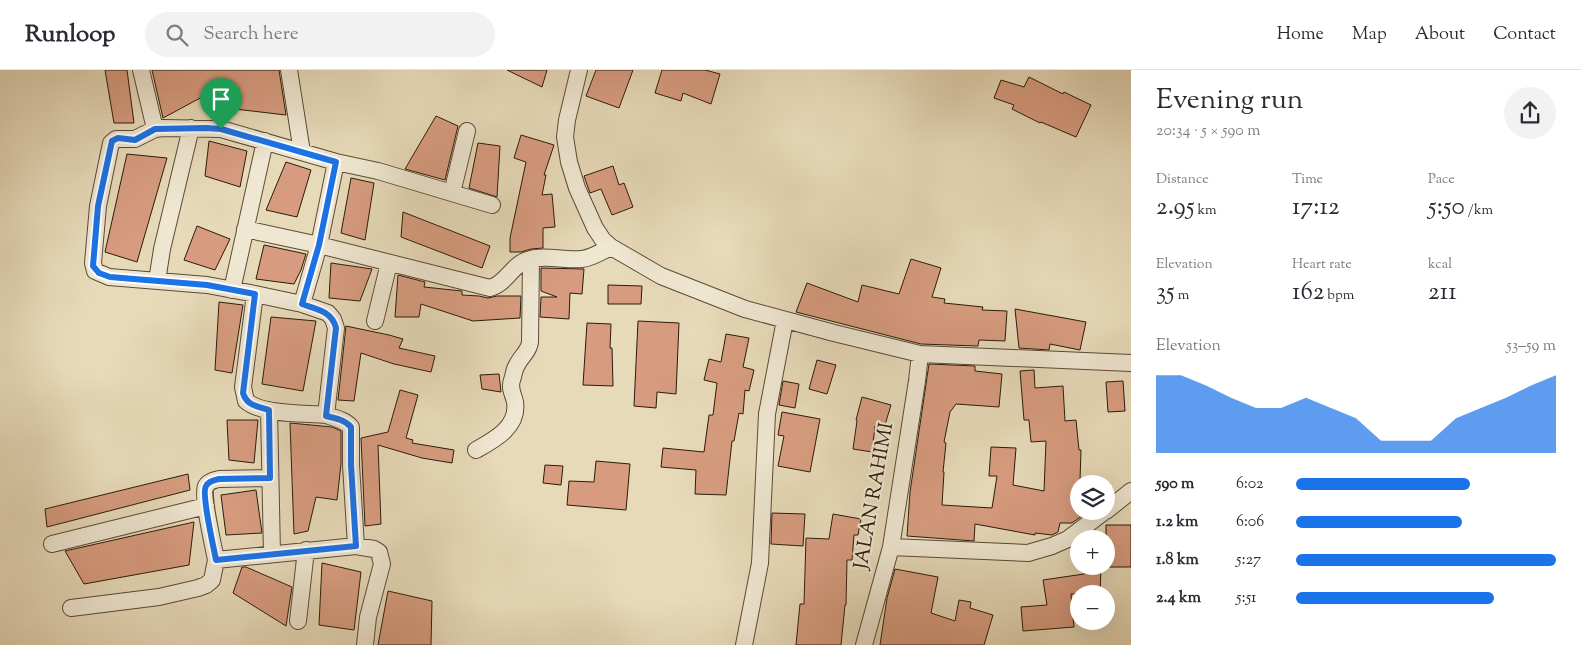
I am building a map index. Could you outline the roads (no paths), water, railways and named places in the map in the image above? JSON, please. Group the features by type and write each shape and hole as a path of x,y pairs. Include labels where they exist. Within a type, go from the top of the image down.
{"street":[{"path":"141,70 155,129"},
{"path":"289,70 302,152"},
{"path":"579,70 565,136 569,162 577,188 595,228 603,240 611,247 662,276 745,309 920,354 1131,363"},
{"path":"157,281 162,249 191,128"},
{"path":"326,416 336,328 328,314 302,304 207,285 110,277 99,273 93,266 98,206 111,143 116,139 136,139 155,129 221,129 336,162 378,171 492,206"},
{"path":"452,193 467,131"},
{"path":"232,290 265,141"},
{"path":"302,304 319,245 336,162"},
{"path":"245,229 319,245 490,288 499,285 521,263 531,259 583,259 611,247"},
{"path":"476,450 505,431 510,425 515,410 510,385 516,366 529,349 530,342 531,259"},
{"path":"375,321 389,263"},
{"path":"255,294 243,393 246,400 251,404 269,410 326,416 340,420 351,427 351,465 356,546"},
{"path":"744,645 760,563 767,414 785,320"},
{"name":"JALAN RAHIMI","path":"864,645 891,547 920,354"},
{"path":"269,410 272,554"},
{"path":"71,608 159,597 206,585 212,580 216,560 206,506 204,491 206,486 214,480 270,478"},
{"path":"1115,504 1131,491"},
{"path":"52,544 206,506"},
{"path":"891,547 1028,553 1068,539 1094,520"},
{"path":"216,560 356,546 374,549 379,552 382,564 368,616 365,645"},
{"path":"298,621 306,550"}]}
